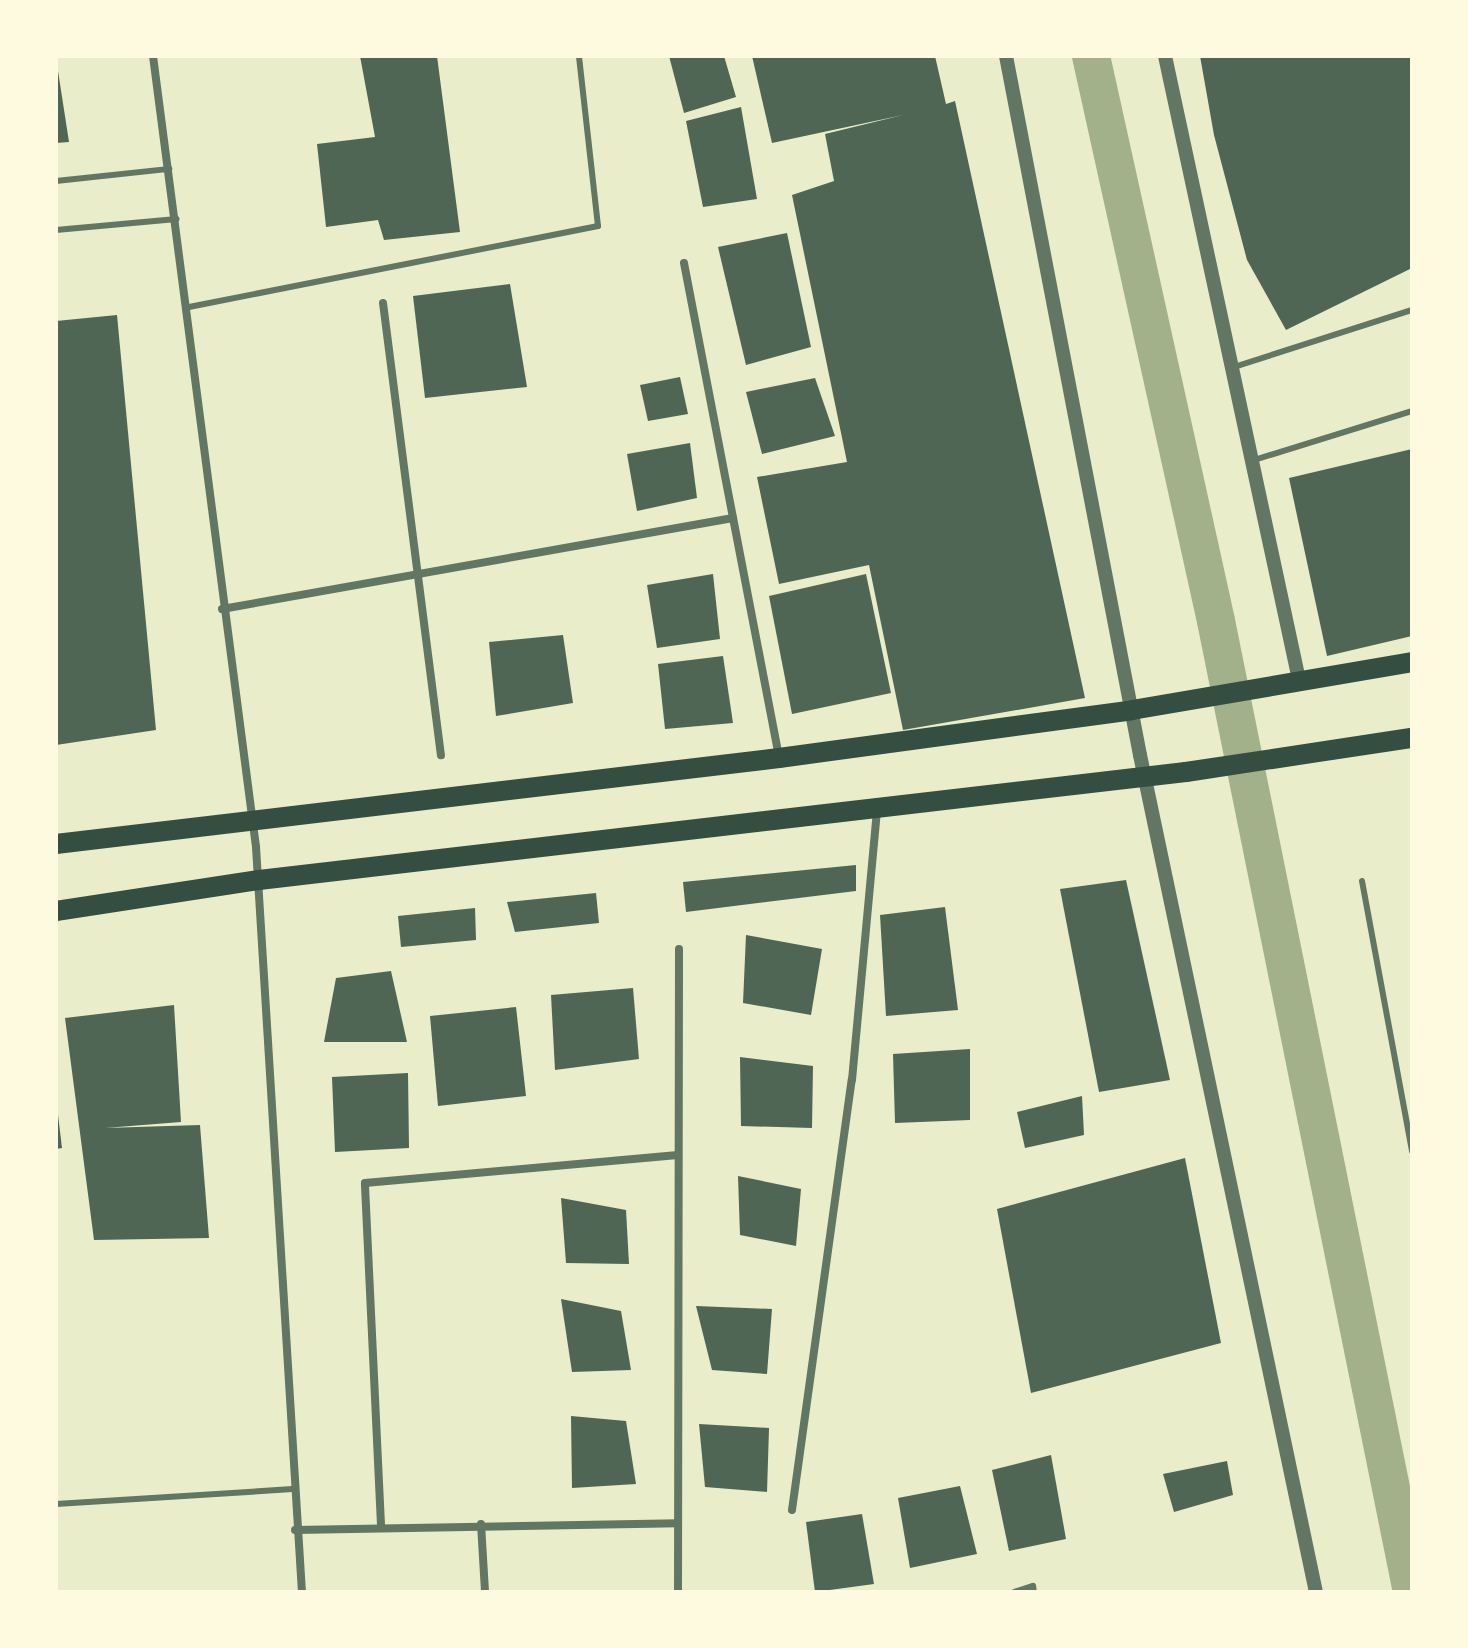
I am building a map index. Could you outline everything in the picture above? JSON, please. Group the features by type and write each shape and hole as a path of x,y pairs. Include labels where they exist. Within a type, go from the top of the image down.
{"main road":[{"path":"56,844 779,758 1132,710 1412,662"},
{"path":"56,911 259,880 877,812 1273,760 1412,738"}],"street":[{"path":"153,56 189,307 222,609 259,880 295,1530 302,1592"},
{"path":"1006,56 1145,777 1316,1592"},
{"path":"1165,56 1299,680"},
{"path":"684,263 779,758"},
{"path":"383,303 441,755"},
{"path":"222,609 417,571 733,518"},
{"path":"792,1510 852,1080 877,812"},
{"path":"678,1592 679,949"},
{"path":"381,1525 365,1183 678,1155"},
{"path":"295,1530 381,1525 678,1523"},
{"path":"481,1524 485,1592"}],"lane":[{"path":"189,307 598,226 579,56"},
{"path":"56,181 169,169"},
{"path":"56,230 176,219"},
{"path":"1234,367 1412,310"},
{"path":"1254,460 1412,411"},
{"path":"1362,881 1412,1151"},
{"path":"56,1504 293,1489"},
{"path":"1014,1592 1033,1586 1034,1592"}],"building":[{"path":"360,56 437,56 460,232 384,240 378,220 326,227 317,144 375,137"},
{"path":"669,56 724,56 736,97 684,113"},
{"path":"752,56 935,56 946,104 955,101 1085,698 903,730 869,565 779,584 757,477 847,462 792,195 834,181 825,134 903,115 772,143"},
{"path":"1200,56 1412,56 1412,268 1286,330 1247,260 1214,135"},
{"path":"56,58 69,142 56,143"},
{"path":"741,107 757,199 703,207 686,121"},
{"path":"787,233 811,347 746,365 718,247"},
{"path":"510,284 527,387 425,398 413,296"},
{"path":"117,315 156,730 56,745 56,321"},
{"path":"680,377 688,414 648,421 640,385"},
{"path":"815,378 835,436 762,454 746,392"},
{"path":"690,443 697,498 637,511 627,454"},
{"path":"1412,449 1412,636 1327,656 1289,478"},
{"path":"713,574 720,639 657,648 647,585"},
{"path":"866,574 891,693 792,714 769,596"},
{"path":"563,635 573,703 496,716 489,642"},
{"path":"723,656 733,723 665,729 658,664"},
{"path":"856,865 856,891 686,912 683,882"},
{"path":"1126,880 1170,1080 1099,1092 1060,889"},
{"path":"596,893 599,923 515,932 507,902"},
{"path":"945,907 958,1010 886,1016 880,915"},
{"path":"475,908 476,940 401,947 398,916"},
{"path":"746,935 822,949 811,1015 743,1003"},
{"path":"391,971 407,1042 324,1042 336,978"},
{"path":"633,988 639,1059 555,1070 551,995"},
{"path":"174,1005 181,1122 105,1128 200,1125 209,1238 94,1240 65,1018"},
{"path":"516,1007 526,1096 438,1106 430,1016"},
{"path":"970,1049 970,1120 895,1123 893,1054"},
{"path":"740,1057 813,1066 812,1128 741,1126"},
{"path":"408,1073 409,1148 335,1152 332,1077"},
{"path":"1082,1096 1084,1135 1025,1148 1017,1112"},
{"path":"56,1098 62,1148 56,1149"},
{"path":"1185,1158 1221,1343 1031,1393 997,1209"},
{"path":"738,1176 801,1189 796,1246 740,1235"},
{"path":"561,1198 626,1210 629,1264 566,1263"},
{"path":"561,1299 621,1311 631,1370 572,1372"},
{"path":"696,1306 772,1309 767,1374 712,1370"},
{"path":"571,1416 626,1421 636,1484 572,1488"},
{"path":"699,1424 769,1428 767,1492 705,1487"},
{"path":"1051,1455 1066,1539 1009,1551 992,1470"},
{"path":"1227,1461 1233,1495 1174,1512 1163,1474"},
{"path":"960,1486 977,1554 910,1568 898,1498"},
{"path":"862,1514 874,1584 815,1592 806,1522"}],"waterway":[{"path":"1091,56 1216,621 1412,1592"}]}
